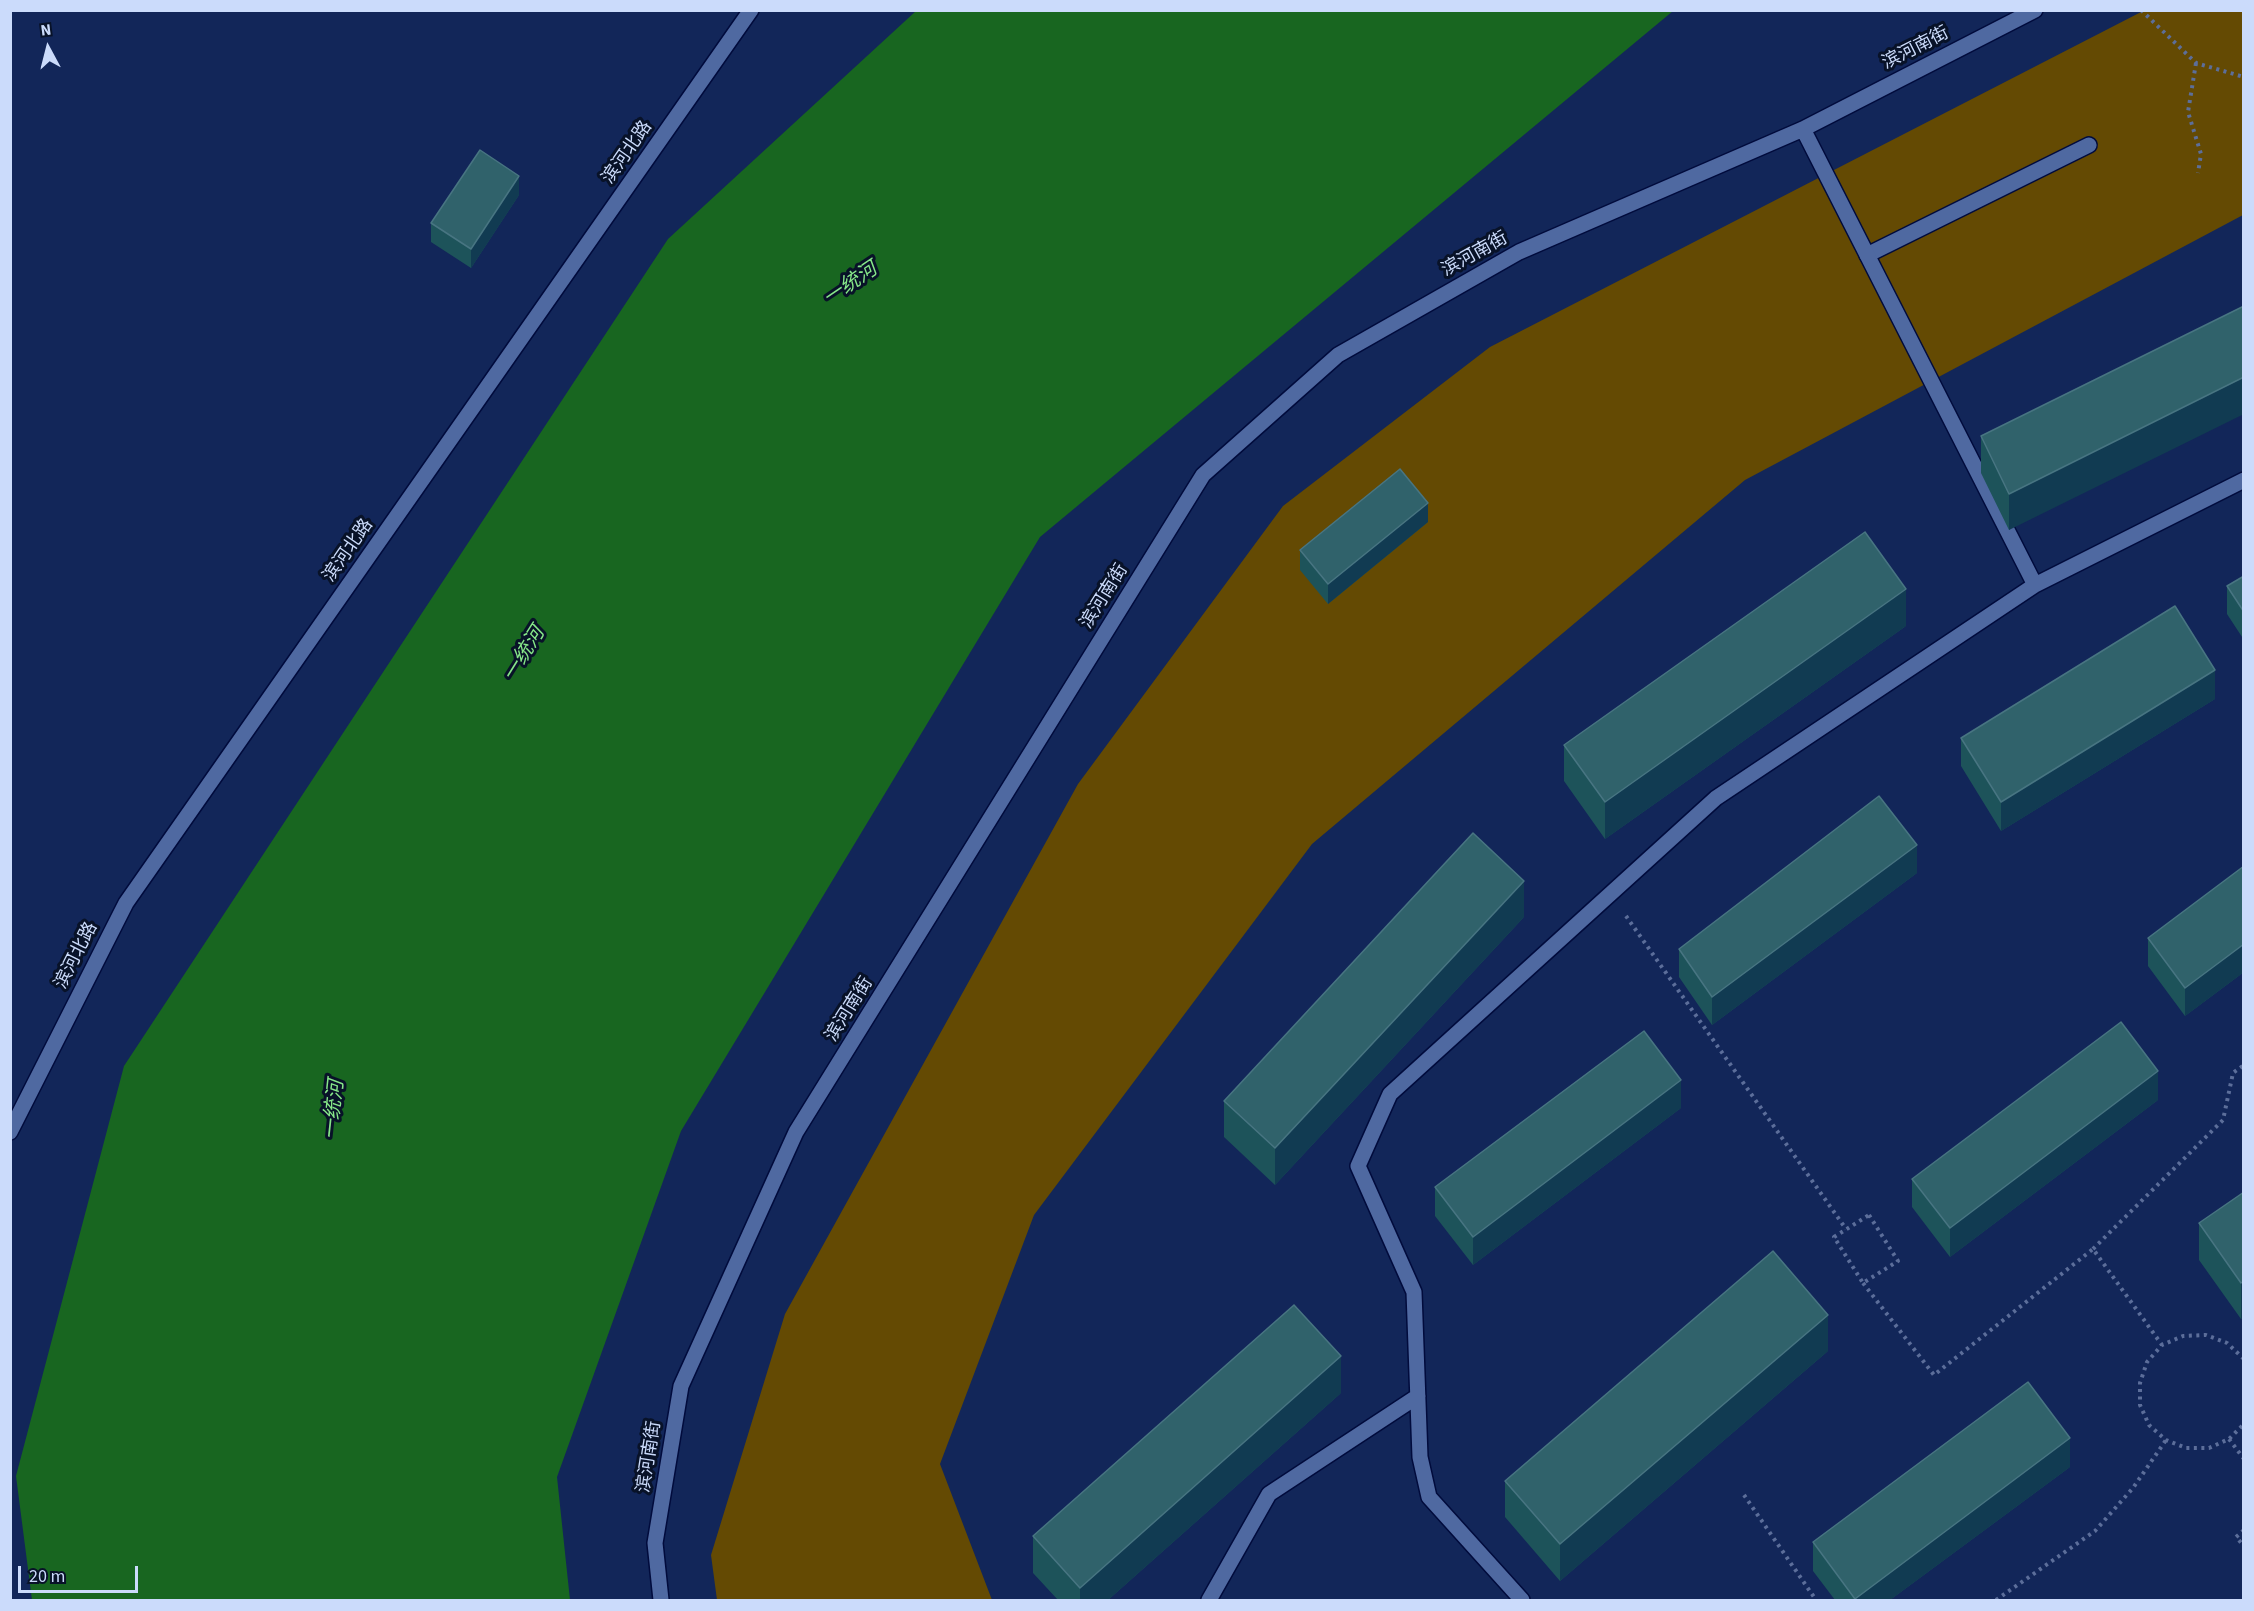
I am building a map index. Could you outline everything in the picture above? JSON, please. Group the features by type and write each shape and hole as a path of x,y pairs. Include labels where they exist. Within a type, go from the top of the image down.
{"street":[{"name":"滨河北路","path":"10,1132 126,903 751,10"},
{"name":"滨河南街","path":"662,1600 655,1543 681,1386 796,1132 1203,475 1338,355 1519,252 1803,129 2035,10"},
{"path":"1803,129 2035,585"},
{"path":"1867,255 2089,144"},
{"path":"1522,1600 1429,1497 1420,1457 1414,1292 1358,1166 1390,1094 1716,798 2035,585 2244,480"},
{"path":"1209,1600 1269,1494 1418,1396"}],"path":[{"path":"2141,10 2196,63 2244,77"},
{"path":"2196,63 2188,112 2201,154 2198,173"},
{"path":"1610,893 1846,1229"},
{"path":"1863,1283 1898,1261 1869,1215 1834,1237 1863,1283 1934,1375 2093,1249 2223,1120 2233,1073 2244,1065"},
{"path":"2093,1249 2162,1345"},
{"path":"2244,1359 2227,1343 2206,1335 2183,1336 2162,1345 2147,1362 2140,1383 2140,1405 2149,1425 2166,1440 2186,1448 2209,1448 2229,1439 2244,1424"},
{"path":"2229,1439 2244,1459"},
{"path":"1996,1600 2095,1531 2133,1488 2166,1440"},
{"path":"1744,1495 1816,1600"},
{"path":"2244,1530 2236,1537 2244,1546"}],"shaded area":[{"path":"2143,11 2243,11 2243,215 1745,480 1312,844 1034,1215 940,1464 992,1600 717,1600 711,1555 785,1314 1078,784 1283,506 1490,347"}],"water":[{"name":"一统河","path":"916,11 1673,11 1040,537 681,1131 557,1477 570,1600 32,1600 16,1476 124,1066 668,239"}],"building":[{"path":"480,150 519,176 471,249 431,223"},
{"path":"2244,306 2244,377 2009,494 1981,436"},
{"path":"1400,469 1428,503 1328,584 1300,550"},
{"path":"1865,532 1906,589 1605,802 1564,745"},
{"path":"2244,576 2244,612 2227,586"},
{"path":"2175,606 2215,670 2001,802 1961,738"},
{"path":"1879,796 1917,845 1712,997 1679,949"},
{"path":"1473,833 1524,881 1275,1148 1224,1101"},
{"path":"2244,866 2244,944 2185,988 2148,938"},
{"path":"2121,1022 2158,1071 1950,1228 1912,1179"},
{"path":"1644,1031 1681,1080 1473,1237 1435,1187"},
{"path":"2244,1192 2244,1281 2241,1283 2199,1223"},
{"path":"1773,1251 1828,1315 1560,1544 1505,1481"},
{"path":"1294,1305 1341,1356 1080,1588 1033,1536"},
{"path":"2028,1382 2070,1438 1855,1599 1813,1542"}]}
